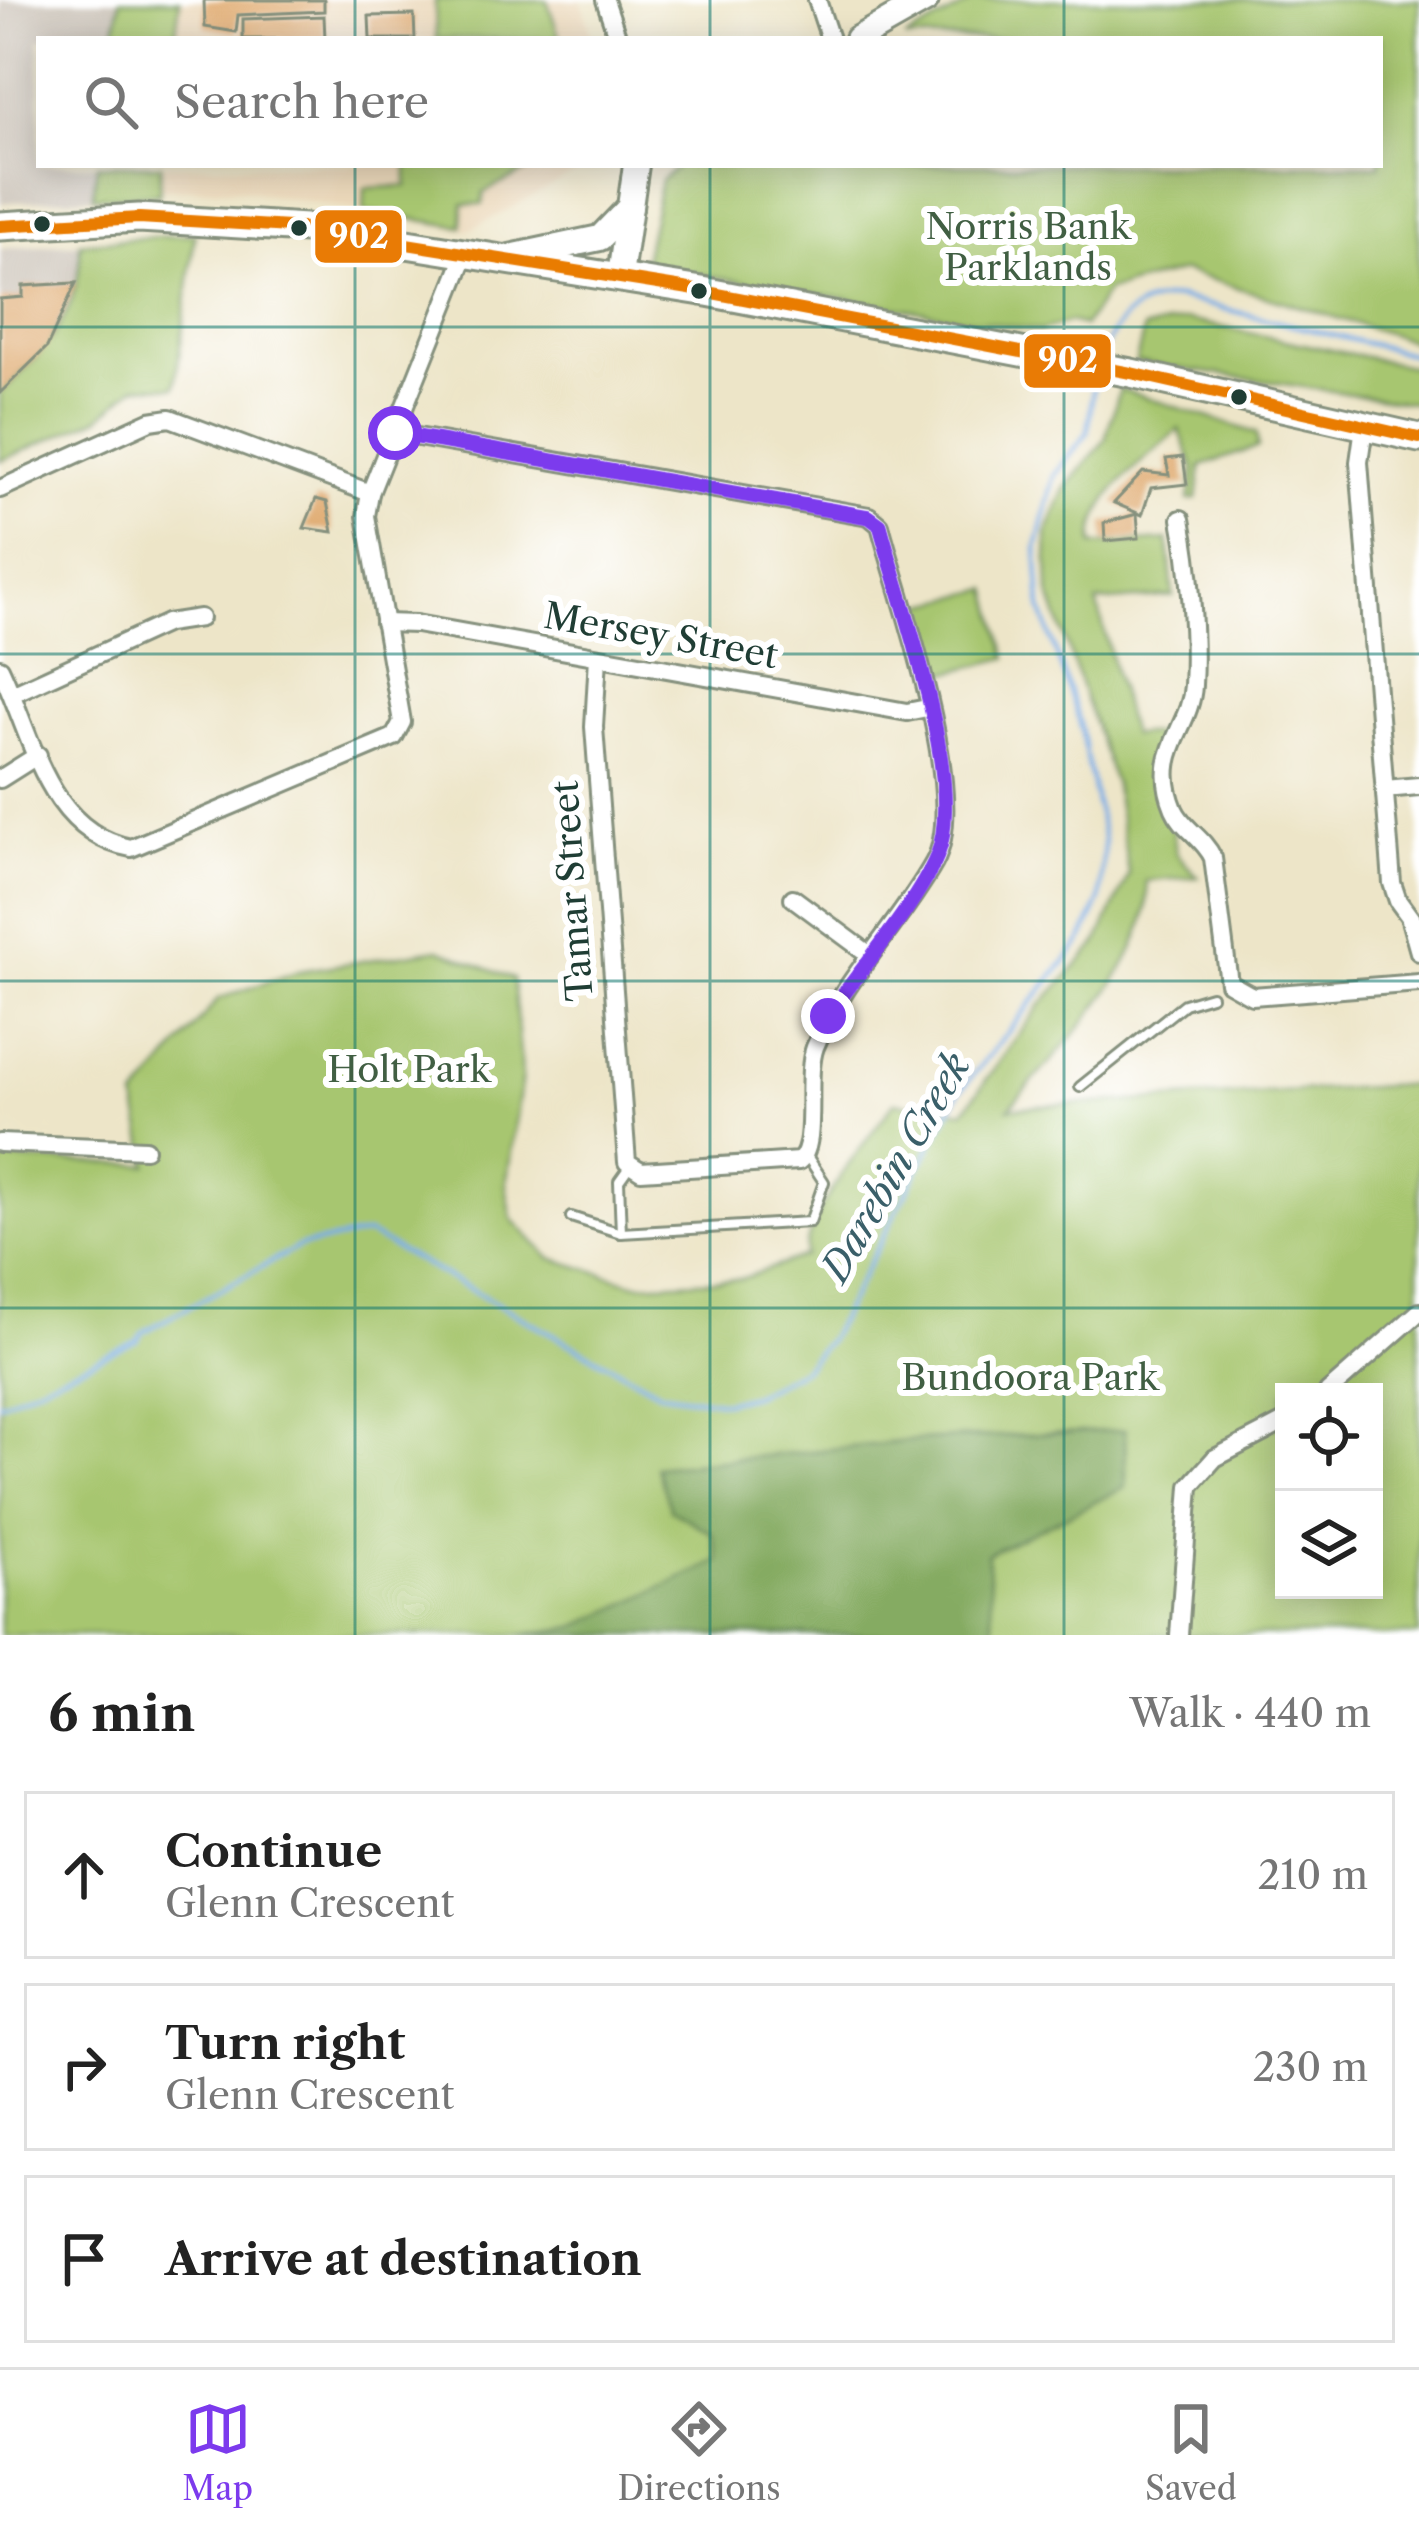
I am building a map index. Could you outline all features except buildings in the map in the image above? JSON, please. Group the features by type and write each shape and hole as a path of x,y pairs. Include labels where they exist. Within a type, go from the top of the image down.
{"main road":[{"path":"0,226 139,218 306,228 620,277 1131,373 1419,438"}],"street":[{"path":"605,0 617,36"},
{"path":"817,0 829,36"},
{"path":"861,36 926,0"},
{"path":"620,277 630,207 642,169"},
{"path":"502,259 600,238 630,207"},
{"path":"0,668 65,813 100,842 131,848 394,737 402,722 366,516 370,494 466,253"},
{"path":"0,489 150,421 170,418 370,494"},
{"path":"1181,519 1194,684 1169,743 1170,792 1179,818 1204,841 1214,859 1229,983 1252,996 1414,983 1419,953 1414,925 1392,883 1359,462 1364,427"},
{"path":"395,433 869,517 880,525 948,799 935,861 828,1016 810,1060 806,1156 789,1164 641,1171 630,1166"},
{"path":"12,694 167,623 200,618"},
{"name":"Mersey Street","path":"384,623 416,624 907,712 927,708"},
{"name":"Tamar Street","path":"598,657 595,727 621,1121 630,1166"},
{"path":"0,778 38,755"},
{"path":"1384,789 1419,786"},
{"path":"793,898 870,955"},
{"path":"0,1143 145,1149"},
{"path":"1338,1383 1419,1312"},
{"path":"1179,1635 1190,1486 1215,1458 1275,1427"}],"lane":[{"path":"1080,1087 1184,1004 1210,996"},
{"path":"572,1217 621,1232 810,1222 824,1182 806,1156"},
{"path":"621,1232 619,1180 630,1166"}],"shaded area":[{"path":"0,0 120,0 114,36 36,36 36,168 97,168 93,197 0,203"},
{"path":"180,0 581,0 592,36 176,36"},
{"path":"161,168 584,168 468,231 239,189 159,189"},
{"path":"80,243 81,279 57,332 28,369 0,393 0,249"}],"green space":[{"path":"120,0 180,0 175,36 114,36"},
{"path":"435,0 547,0 559,36 436,36"},
{"name":"Norris Bank Parklands","path":"976,0 1419,0 1419,343 1183,271 1107,291 1084,326 1069,322 1040,331 643,265 661,180 676,168 1383,168 1383,36 910,36"},
{"path":"97,168 161,168 159,194 93,197"},
{"path":"407,168 533,168 483,193 483,204 463,204 462,227 364,211 365,188 407,186"},
{"path":"195,234 175,387 136,386 99,418 0,461 0,393 33,362 59,327 75,288 80,243"},
{"path":"1187,320 1419,368 1419,404 1136,362 1144,329"},
{"name":"Bundoora Park","path":"1120,389 1256,433 1258,447 1201,466 1197,499 1189,500 1194,468 1179,429 1122,480 1101,510 1093,545 1168,540 1173,596 1097,602 1131,735 1159,733 1160,807 1173,828 1176,853 1198,877 1146,881 1146,910 1137,941 1120,972 1100,1003 1009,1108 1419,1084 1419,1635 0,1635 0,1159 148,1165 136,1099 218,999 299,971 439,949 513,979 522,1076 506,1186 512,1219 550,1258 637,1284 741,1279 805,1256 827,1198 894,1102 964,1111 1040,1006 1097,944 1129,874 1114,782 1049,592 1047,533 1065,489 1105,440"},
{"path":"989,589 1007,658 934,676 918,606"},
{"path":"1125,1430 1126,1487 987,1554 994,1635 521,1635 575,1627 719,1561 712,1533 671,1510 656,1467 920,1440"}],"waterway":[{"name":"Darebin Creek","path":"1101,356 1130,313 1151,302 1179,298 1419,356"},
{"name":"Darebin Creek","path":"0,1403 137,1341 143,1332 300,1246 368,1234 662,1393 724,1402 753,1395 803,1369 829,1339 960,1091 1081,942 1100,900 1104,841 1079,721 1041,608 1037,548 1054,476 1088,432 1094,379"}],"transit line":[{"name":"902","path":"0,226 139,218 306,228 702,291 1131,373 1419,438"}],"route":[{"path":"395,433 869,517 880,525 941,758 948,799 945,830 935,861 828,1016"}],"park label":[{"name":"Holt Park","path":"409,1069"}]}
